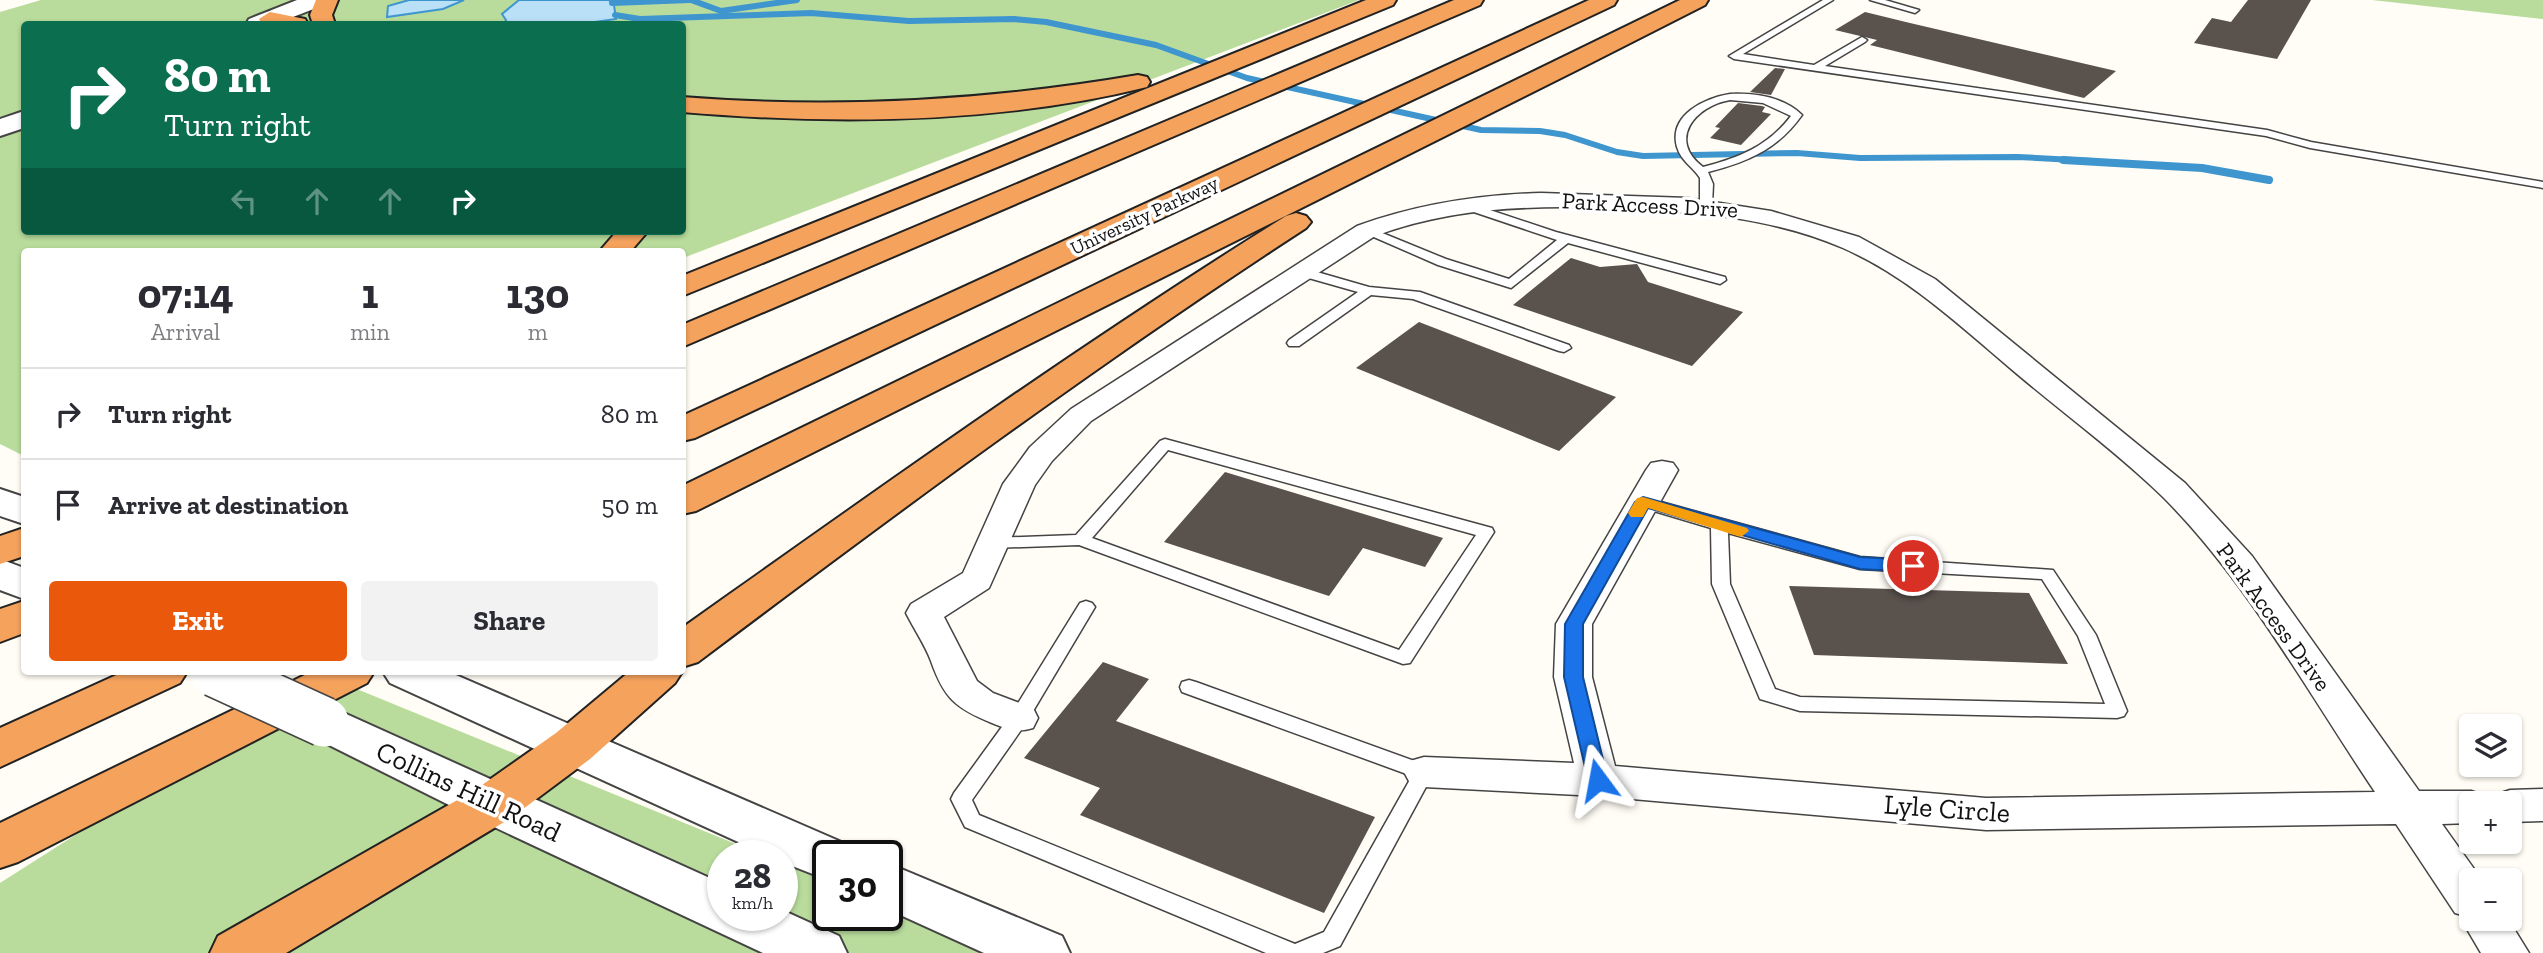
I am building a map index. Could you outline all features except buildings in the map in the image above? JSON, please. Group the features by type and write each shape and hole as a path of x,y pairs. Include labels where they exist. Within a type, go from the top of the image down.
{"highway":[{"path":"323,21 321,15 327,0"},
{"path":"686,285 1384,0"},
{"path":"686,335 1472,0"},
{"name":"University Parkway","path":"686,428 1606,0"},
{"path":"686,500 1162,263 1471,115 1697,0"},
{"path":"686,104 796,113 961,108 1075,93 1222,65"},
{"path":"686,648 917,479 1216,273 1471,115"},
{"path":"618,248 629,235"},
{"path":"0,551 17,516"},
{"path":"0,568 21,559"},
{"path":"0,627 21,617"},
{"path":"0,748 158,675"},
{"path":"0,847 345,675"},
{"path":"238,953 494,804 573,746 656,675"}],"street":[{"path":"266,21 316,0"},
{"path":"0,128 21,120"},
{"name":"Park Access Drive","path":"1019,718 980,703 964,691 954,678 949,660 924,613 977,580 1019,484 1058,435 1081,415 1367,231 1413,214 1461,204 1534,199 1706,205 1765,214 1828,232 1900,266 1926,284 2174,490 2240,564 2459,882"},
{"path":"1598,780 1573,677 1574,624 1662,470"},
{"path":"0,573 21,583"},
{"name":"Collins Hill Road","path":"222,675 707,902"},
{"path":"413,675 812,852"},
{"name":"Lyle Circle","path":"1424,772 1598,780 1986,814 2459,807"},
{"path":"2522,806 2543,805"},
{"path":"903,892 1042,953"},
{"path":"772,931 819,953"},
{"path":"2491,931 2506,953"}],"lane":[{"path":"1829,0 1734,56 2267,133 2310,145 2543,186"},
{"path":"1874,0 1915,10"},
{"path":"1815,68 1862,40"},
{"path":"1703,170 1752,158 1787,130 1797,115 1785,106 1755,98 1710,100 1696,108 1683,128 1684,150 1688,161 1703,170 1708,183 1706,205"},
{"path":"1461,204 1566,239 1720,280"},
{"path":"1367,231 1442,262 1511,284 1566,239"},
{"path":"1303,272 1368,291 1415,295 1564,348"},
{"path":"1294,343 1368,291"},
{"path":"992,543 1082,540 1403,657 1486,532 1165,444 1082,540"},
{"path":"1643,502 1860,563 2047,574 2087,635 2116,711 1800,705 1767,694 1721,584 1719,525"},
{"path":"1086,607 1019,718 961,799 972,821 1292,953"},
{"path":"1189,687 1424,772 1332,939 1299,953"}],"green space":[{"path":"41,0 1359,0 686,257 686,248 21,248 21,454 0,444 0,12"},
{"path":"2372,0 2543,0 2543,19"},
{"path":"325,676 726,840 707,840 707,931 798,931 798,869 812,875 812,931 903,931 903,912 1003,953 0,953 0,883"}],"water":[{"path":"409,0 464,0 443,9 387,17 388,6"},
{"path":"519,0 609,0 614,5 616,19 506,21 502,14"}],"waterway":[{"path":"612,3 690,0"},
{"path":"691,0 721,11 797,0"},
{"path":"615,15 640,19 811,13 909,21 1014,19 1046,22 1156,45 1247,78 1481,130 1540,131 1565,135 1617,152 1643,156 1797,153 1860,158 2018,157 2092,161"},
{"path":"2063,160 2202,168 2269,180"}],"slow traffic":[{"path":"1637,513 1643,502 1741,531"}],"route":[{"path":"1598,780 1573,677 1574,624 1643,502 1860,563 1913,566"}]}
